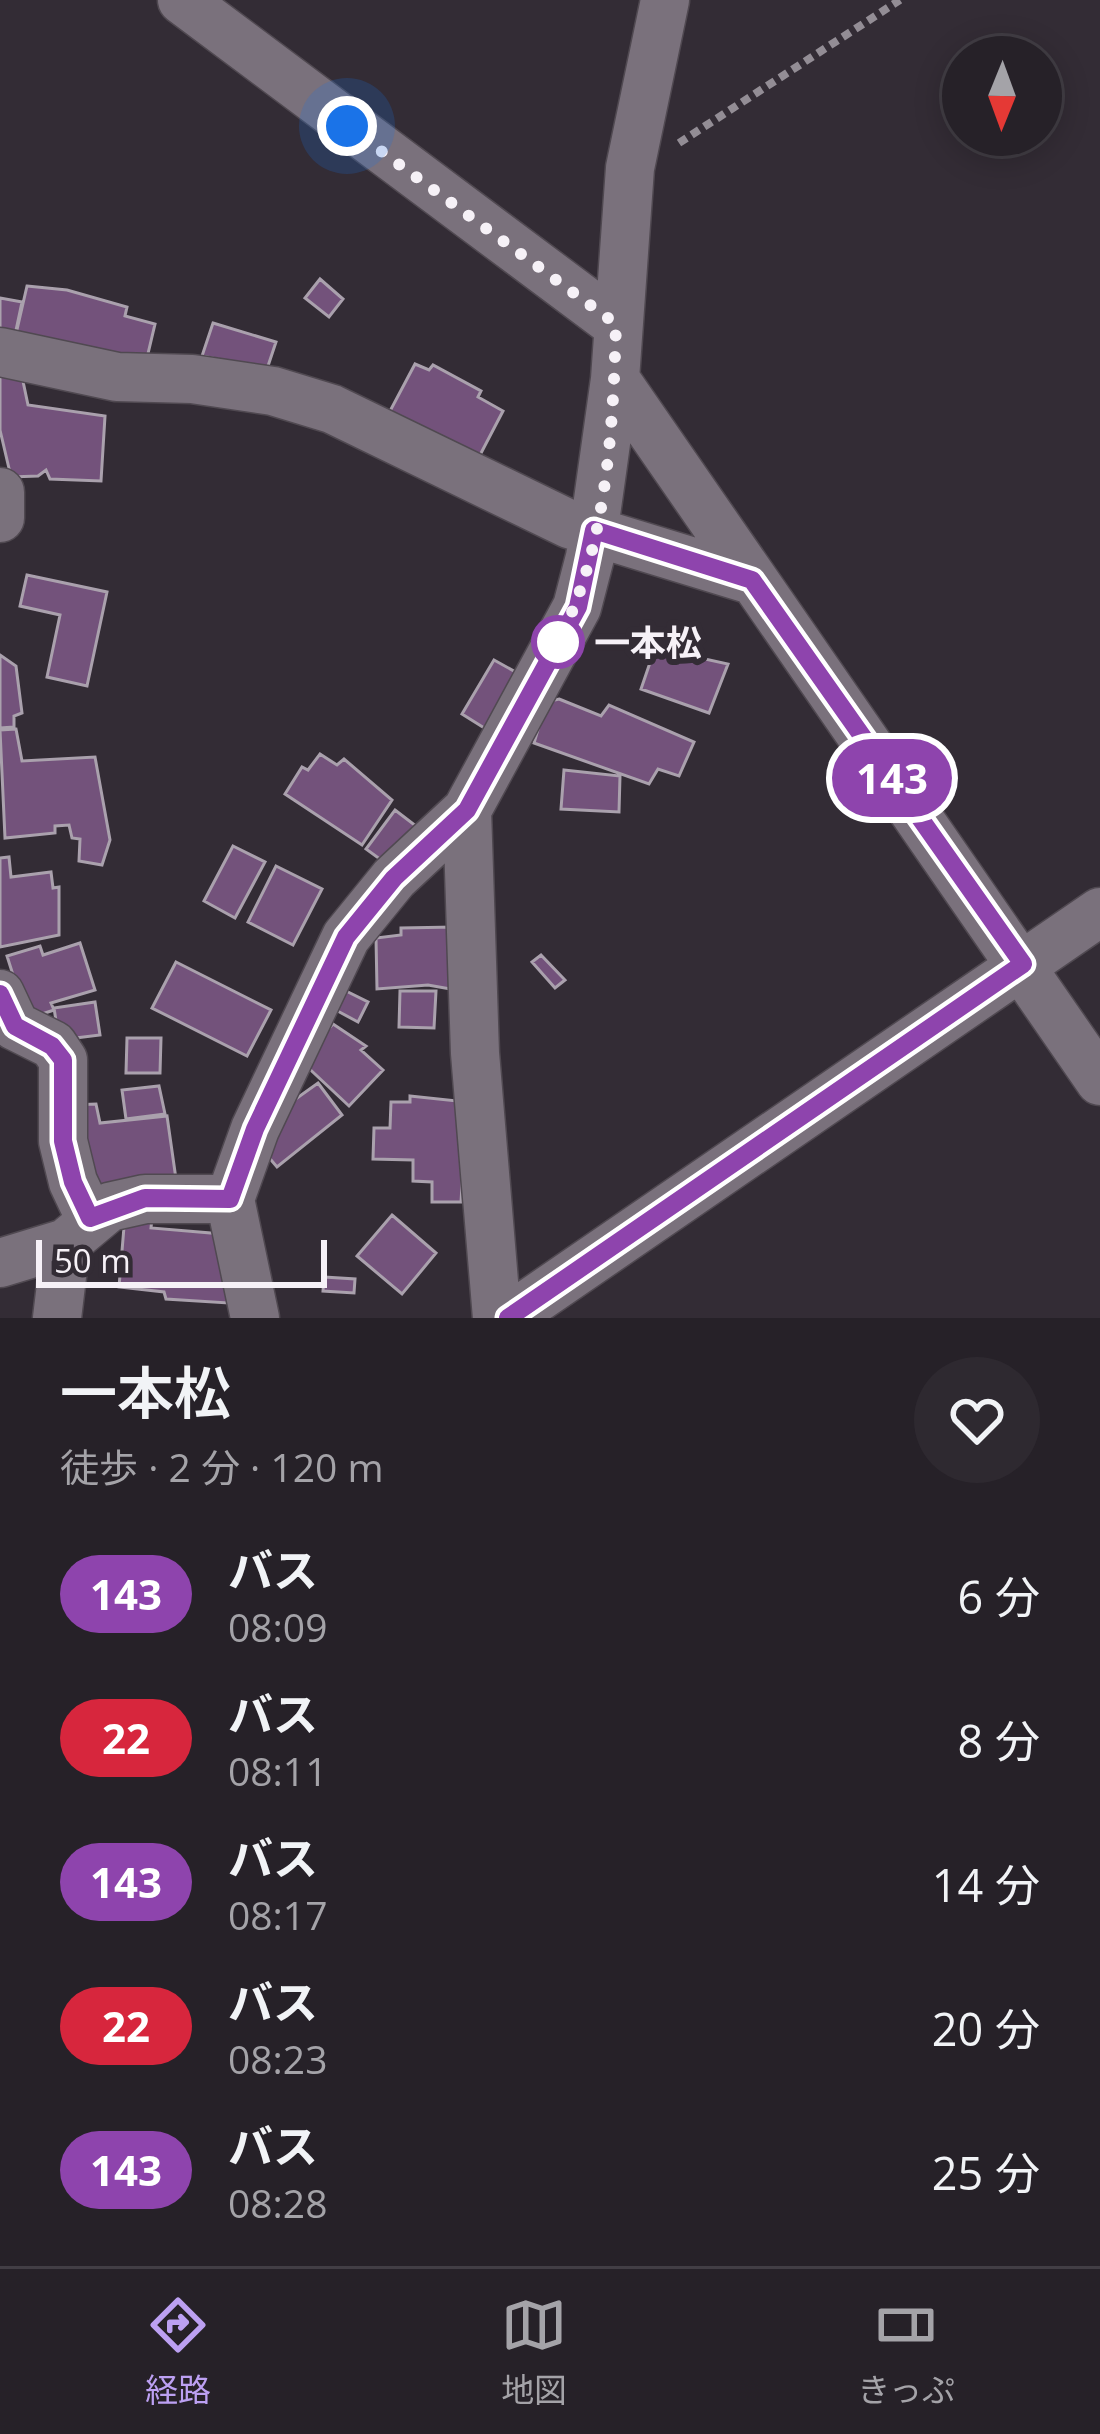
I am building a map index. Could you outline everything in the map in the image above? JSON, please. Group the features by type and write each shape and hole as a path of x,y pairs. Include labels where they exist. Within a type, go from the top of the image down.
{"street":[{"path":"182,0 616,324"},
{"path":"255,1318 230,1199 255,1129 346,937 394,878 467,810 578,607 615,380 630,169 665,0"},
{"path":"0,352 117,376 192,379 274,391 332,410 569,524 752,580"},
{"path":"615,380 1100,1081"},
{"path":"0,491 0,518"},
{"path":"467,810 475,1053 497,1318"},
{"path":"508,1318 1100,912"},
{"path":"0,994 15,1026 52,1046 63,1060 63,1141 78,1230 57,1318"},
{"path":"0,1263 145,1198 230,1199"}],"path":[{"path":"630,169 716,124 900,0"}],"building":[{"path":"320,279 343,299 329,317 305,298"},
{"path":"27,286 67,290 127,307 125,316 155,324 146,362 16,334"},
{"path":"0,298 22,302 15,335 0,332"},
{"path":"213,323 276,342 267,369 202,356"},
{"path":"0,361 20,367 28,405 105,416 101,481 50,479 46,470 38,476 11,477 0,430"},
{"path":"415,364 429,370 433,365 481,391 478,397 503,411 479,457 390,411"},
{"path":"27,575 107,592 87,686 47,677 60,615 20,606"},
{"path":"655,648 728,664 709,713 641,689"},
{"path":"0,655 16,666 22,713 14,716 14,727 0,728"},
{"path":"494,660 521,675 489,731 462,714"},
{"path":"559,699 601,716 609,705 694,742 679,776 658,769 649,784 534,743 546,702"},
{"path":"16,729 22,761 95,757 110,840 102,865 79,861 80,839 72,838 69,825 55,826 55,833 5,838 0,730"},
{"path":"320,754 337,765 344,759 392,800 362,845 285,794 302,767 308,770"},
{"path":"564,770 620,776 619,812 561,809"},
{"path":"395,810 416,826 388,865 366,849"},
{"path":"233,846 265,862 235,918 204,901"},
{"path":"9,857 11,877 51,872 53,888 59,887 59,935 0,947 0,858"},
{"path":"276,866 322,889 293,945 248,922"},
{"path":"454,927 456,990 428,985 377,989 376,938 401,935 401,928"},
{"path":"80,943 95,990 51,1003 54,1010 27,1019 7,956 40,946 43,955"},
{"path":"541,955 565,980 555,988 532,962"},
{"path":"176,962 271,1010 247,1056 152,1008"},
{"path":"342,989 368,1002 358,1022 332,1008"},
{"path":"400,991 436,991 434,1028 399,1027"},
{"path":"95,1002 100,1035 59,1040 54,1008"},
{"path":"333,1024 366,1046 361,1050 383,1070 349,1106 300,1060"},
{"path":"127,1038 161,1038 160,1073 126,1073"},
{"path":"318,1083 342,1115 277,1167 260,1147 276,1113"},
{"path":"159,1086 165,1114 126,1119 122,1090"},
{"path":"410,1096 467,1102 461,1202 432,1202 432,1182 413,1181 413,1160 373,1159 374,1128 390,1128 391,1102 410,1102"},
{"path":"96,1104 100,1123 167,1116 177,1186 84,1191 71,1105"},
{"path":"125,1215 152,1218 151,1228 222,1234 228,1303 166,1299 164,1292 119,1287"},
{"path":"392,1215 436,1253 402,1294 357,1256"},
{"path":"324,1277 355,1279 354,1293 323,1291"}],"bus line":[{"name":"143","path":"0,994 15,1026 52,1046 63,1060 63,1141 73,1182 90,1218 109,1207 145,1198 230,1199 255,1129 346,937 394,878 467,810 578,607 594,530 752,580 1023,964 508,1318"}],"place":[{"name":"一本松","path":"558,642"}],"route":[{"path":"347,126 616,324 615,380 590,557 578,607 555,647 558,642"}]}
